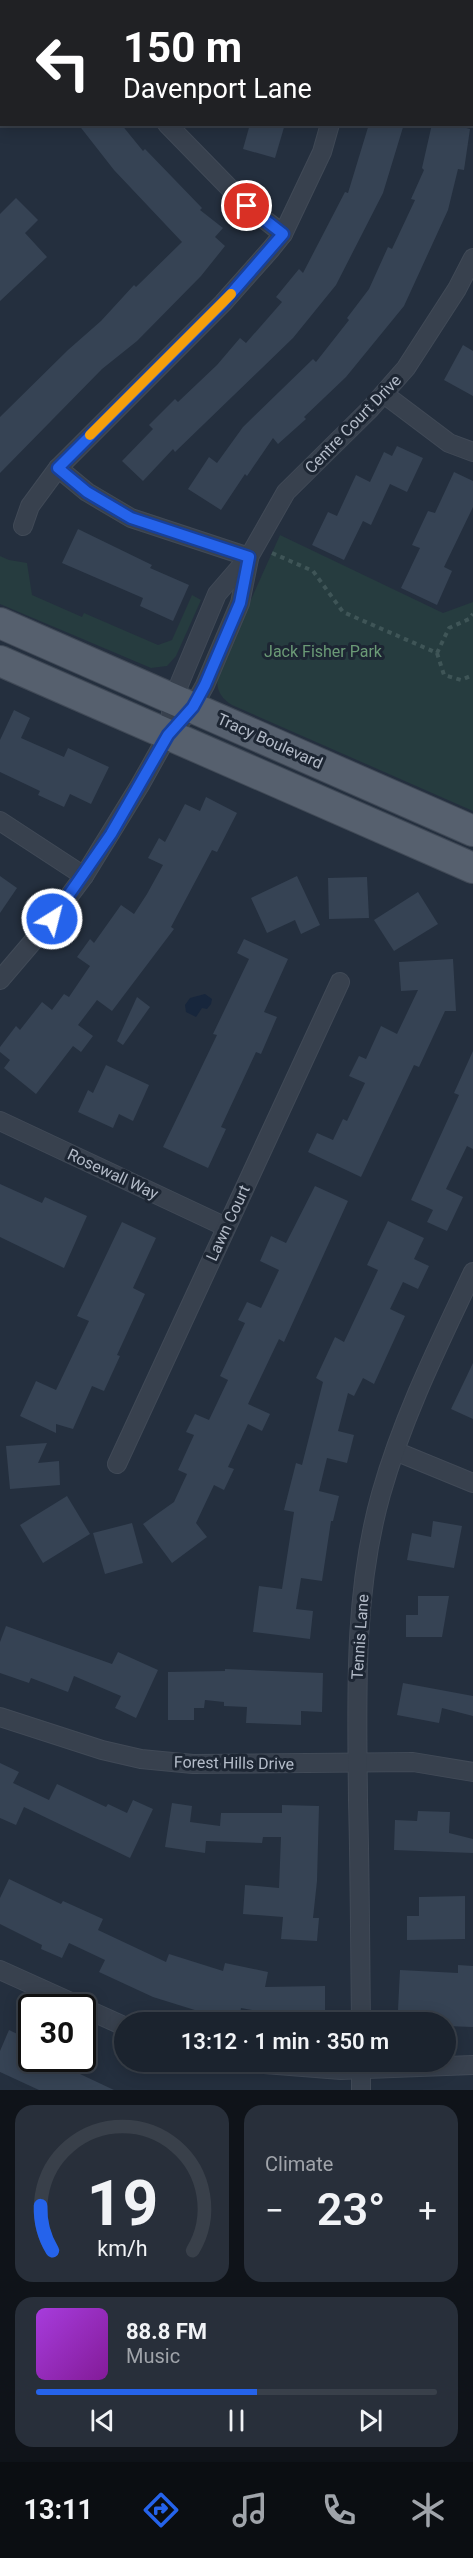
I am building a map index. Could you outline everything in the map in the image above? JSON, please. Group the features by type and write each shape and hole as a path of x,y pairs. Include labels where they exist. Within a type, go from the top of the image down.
{"main road":[{"name":"Tracy Boulevard","path":"0,623 473,831"},
{"path":"0,661 473,868"}],"street":[{"path":"169,126 247,206 283,234"},
{"path":"23,526 30,506 58,468 223,303 283,234 322,152 329,126"},
{"name":"Centre Court Drive","path":"0,980 52,919 84,876 140,786 183,703 218,594 252,551 286,492 384,394 413,358 457,289 473,258"},
{"path":"384,394 449,443 473,452"},
{"path":"58,468 87,492 131,518 252,551"},
{"name":"Centre Court Drive","path":"183,703 205,685 240,603 252,551"},
{"path":"0,822 84,876"},
{"name":"Lawn Court","path":"117,1464 340,982"},
{"name":"Rosewall Way","path":"0,1121 226,1227"},
{"name":"Tennis Lane","path":"361,2012 357,1678 366,1566 381,1496 395,1450 417,1393 473,1272"},
{"path":"395,1450 473,1483"},
{"name":"Forest Hills Drive","path":"0,1717 102,1750 141,1759 194,1764 413,1762 473,1772"},
{"path":"0,1970 114,2021"},
{"path":"456,2065 473,2065"},
{"path":"361,2072 361,2090"}],"path":[{"path":"252,551 313,571 343,612 437,653"},
{"path":"473,614 471,620 450,628 437,653 444,675 461,680 473,675"}],"green space":[{"name":"Jack Fisher Park","path":"280,535 443,613 473,602 473,811 232,705 224,699 218,688 218,673"},
{"path":"0,556 27,563 32,595 82,617 84,613 158,645 172,640 192,595 201,600 176,656 167,666 151,668 0,604"}],"water":[{"path":"205,994 212,999 207,1009 202,1008 196,1017 186,1012 185,1005 190,998"}],"building":[{"path":"80,126 123,126 143,151 145,149 202,208 200,210 223,228 215,237 225,246 201,276 137,341 102,369 0,473 0,417 101,321 134,285 136,287 182,242 114,170"},
{"path":"249,126 284,126 275,158 243,149"},
{"path":"368,126 403,126 383,193 336,285 293,338 175,452 173,449 143,481 122,461 153,429 149,425 175,399 178,402 217,365 240,338 246,343 282,302 276,297 299,269 303,273 345,192 348,193"},
{"path":"432,126 459,126 470,129 464,170 458,169 448,210 404,306 346,377 304,417 306,419 278,444 273,438 221,510 188,489 209,457 217,463 243,427 313,359 316,362 349,320 347,318 369,289 388,247 392,249 415,200 411,199 424,170 422,168"},
{"path":"16,198 38,220 25,233 47,257 0,301 0,214"},
{"path":"463,345 473,351 473,396 444,380"},
{"path":"397,446 423,458 407,492 390,484 371,525 363,521 344,560 312,545 328,512 337,516 356,475 370,482 384,452 392,456"},
{"path":"454,472 473,481 473,507 444,567 452,571 437,605 401,588 420,548 412,545 428,511 435,513"},
{"path":"78,529 152,565 150,568 189,585 173,621 140,606 143,598 62,563"},
{"path":"14,710 30,718 21,738 64,757 68,748 109,767 91,804 70,794 64,807 38,795 40,791 0,772 0,740"},
{"path":"206,797 237,813 217,852 212,850 171,927 174,929 112,1011 97,1000 78,1025 93,1036 81,1052 73,1046 36,1094 4,1068 10,1060 0,1052 0,1047 16,1026 20,1030 42,1002 52,1010 64,994 69,997 90,966 77,957 90,939 94,943 121,905 134,914 163,865 148,858 159,838 165,842 185,804 200,811"},
{"path":"0,876 17,888 0,913"},
{"path":"297,876 320,925 301,934 295,920 267,933 251,898"},
{"path":"367,877 369,918 329,919 328,878"},
{"path":"418,892 438,924 394,951 374,920"},
{"path":"244,939 288,959 264,1012 277,1017 261,1054 256,1052 221,1127 226,1129 208,1168 163,1147 217,1035 213,1034 249,959 237,953"},
{"path":"453,959 456,1011 445,1011 419,1067 414,1065 361,1177 308,1152 317,1133 333,1140 343,1119 347,1121 365,1083 349,1076 359,1056 366,1059 381,1026 397,1034 418,990 401,991 399,962"},
{"path":"137,997 150,1007 123,1045 117,1041"},
{"path":"473,1051 473,1149 467,1146 446,1189 463,1197 447,1231 427,1222 433,1210 411,1200 459,1095 454,1093"},
{"path":"106,1065 149,1085 133,1121 119,1114 113,1128 78,1112 88,1090 93,1093"},
{"path":"0,1184 42,1203 45,1197 87,1216 64,1268 0,1237"},
{"path":"315,1186 348,1201 284,1342 279,1339 248,1404 270,1414 262,1431 248,1424 228,1467 234,1469 224,1490 214,1485 196,1523 207,1537 172,1563 143,1524 174,1502 187,1474 178,1470 194,1435 186,1432 195,1414 209,1420 228,1380 220,1376 245,1323 238,1320 247,1302 261,1308 279,1270 260,1261 271,1236 286,1243"},
{"path":"388,1221 424,1238 414,1259 429,1266 418,1289 403,1282 390,1309 405,1316 374,1384 363,1378 354,1396 348,1393 338,1431 354,1435 347,1463 327,1458 319,1491 339,1496 333,1521 331,1521 322,1581 301,1578 296,1609 313,1611 310,1639 253,1632 259,1586 282,1589 294,1512 284,1510 296,1463 302,1465 323,1382 316,1378 335,1337 344,1342 378,1270 367,1265"},
{"path":"122,1222 156,1238 133,1288 145,1294 117,1355 120,1356 104,1391 92,1386 73,1429 56,1424 56,1433 20,1416 36,1381 56,1390 89,1321 77,1316"},
{"path":"473,1363 473,1419 451,1409"},
{"path":"47,1443 38,1463 59,1461 60,1485 10,1489 6,1446"},
{"path":"67,1496 90,1534 43,1563 20,1525"},
{"path":"433,1521 462,1526 454,1568 407,1560 412,1533 431,1537"},
{"path":"132,1523 143,1563 105,1574 93,1533"},
{"path":"418,1596 449,1596 442,1637 406,1637 406,1615 418,1615"},
{"path":"6,1626 112,1664 118,1652 158,1670 136,1718 115,1708 121,1696 74,1676 68,1692 31,1678 29,1683 0,1673 0,1642"},
{"path":"225,1669 323,1673 322,1712 301,1711 301,1725 246,1723 247,1707 224,1706 224,1702 205,1700 204,1708 194,1708 194,1720 168,1720 168,1672 225,1671"},
{"path":"403,1683 473,1696 473,1716 442,1708 439,1723 397,1715"},
{"path":"0,1763 19,1772 13,1783 49,1800 57,1784 106,1807 108,1804 127,1813 133,1800 153,1809 130,1858 24,1807 16,1825 0,1818"},
{"path":"172,1803 192,1806 190,1822 220,1826 221,1813 282,1813 282,1805 319,1806 317,1881 313,1918 319,1918 317,1941 281,1939 283,1917 243,1914 245,1885 279,1888 281,1837 263,1837 262,1843 206,1841 205,1853 165,1847"},
{"path":"418,1811 450,1812 449,1833 473,1839 473,1853 394,1850 395,1820 417,1821"},
{"path":"9,1879 61,1904 63,1901 103,1919 98,1930 166,1962 169,1954 223,1971 225,1963 268,1972 265,1987 325,1986 325,2012 263,2012 241,2008 240,2012 201,2012 153,1997 99,1972 105,1960 69,1943 62,1958 41,1949 42,1945 0,1924 0,1898"},
{"path":"465,1896 465,1939 407,1940 407,1916 419,1916 419,1897"},
{"path":"458,1965 473,1966 473,2027 456,2026 456,2012 398,2010 400,1970 458,1973"},
{"path":"9,2030 18,2034 18,2072 76,2072 114,2090 39,2090 0,2072 0,2051"}],"slow traffic":[{"path":"90,435 231,294"}],"route":[{"path":"52,919 111,834 168,735 193,707 205,685 240,603 249,557 131,518 87,492 58,468 223,303 283,234 247,206"}]}
